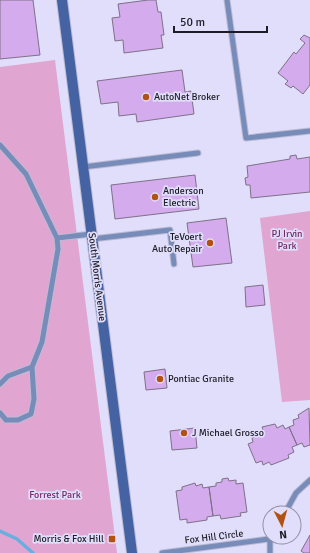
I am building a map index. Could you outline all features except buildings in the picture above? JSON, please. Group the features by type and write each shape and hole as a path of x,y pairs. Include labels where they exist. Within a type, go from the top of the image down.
{"main road":[{"name":"South Morris Avenue","path":"62,0 132,553"}],"lane":[{"path":"228,0 246,138 310,131"},
{"path":"0,145 26,174 57,238 58,249 42,342 32,367 34,399 31,414 18,420 6,420 0,413"},
{"path":"83,167 198,153"},
{"path":"57,238 170,230 174,264"},
{"path":"0,384 8,376 32,367"},
{"path":"290,505 296,494 310,480"},
{"name":"Fox Hill Circle","path":"162,553 262,539"}],"green space":[{"name":"Forrest Park","path":"55,60 117,553 0,553 0,67"},
{"name":"PJ Irvin Park","path":"310,211 310,400 282,402 260,218"}],"waterway":[{"path":"0,531 17,539 33,553"}],"place":[{"name":"AutoNet Broker","path":"146,97"},
{"name":"Anderson Electric","path":"155,197"},
{"name":"TeVoert Auto Repair","path":"210,243"},
{"name":"Pontiac Granite","path":"160,379"},
{"name":"J Michael Grosso","path":"184,433"},
{"name":"Morris & Fox Hill","path":"112,539"}]}
